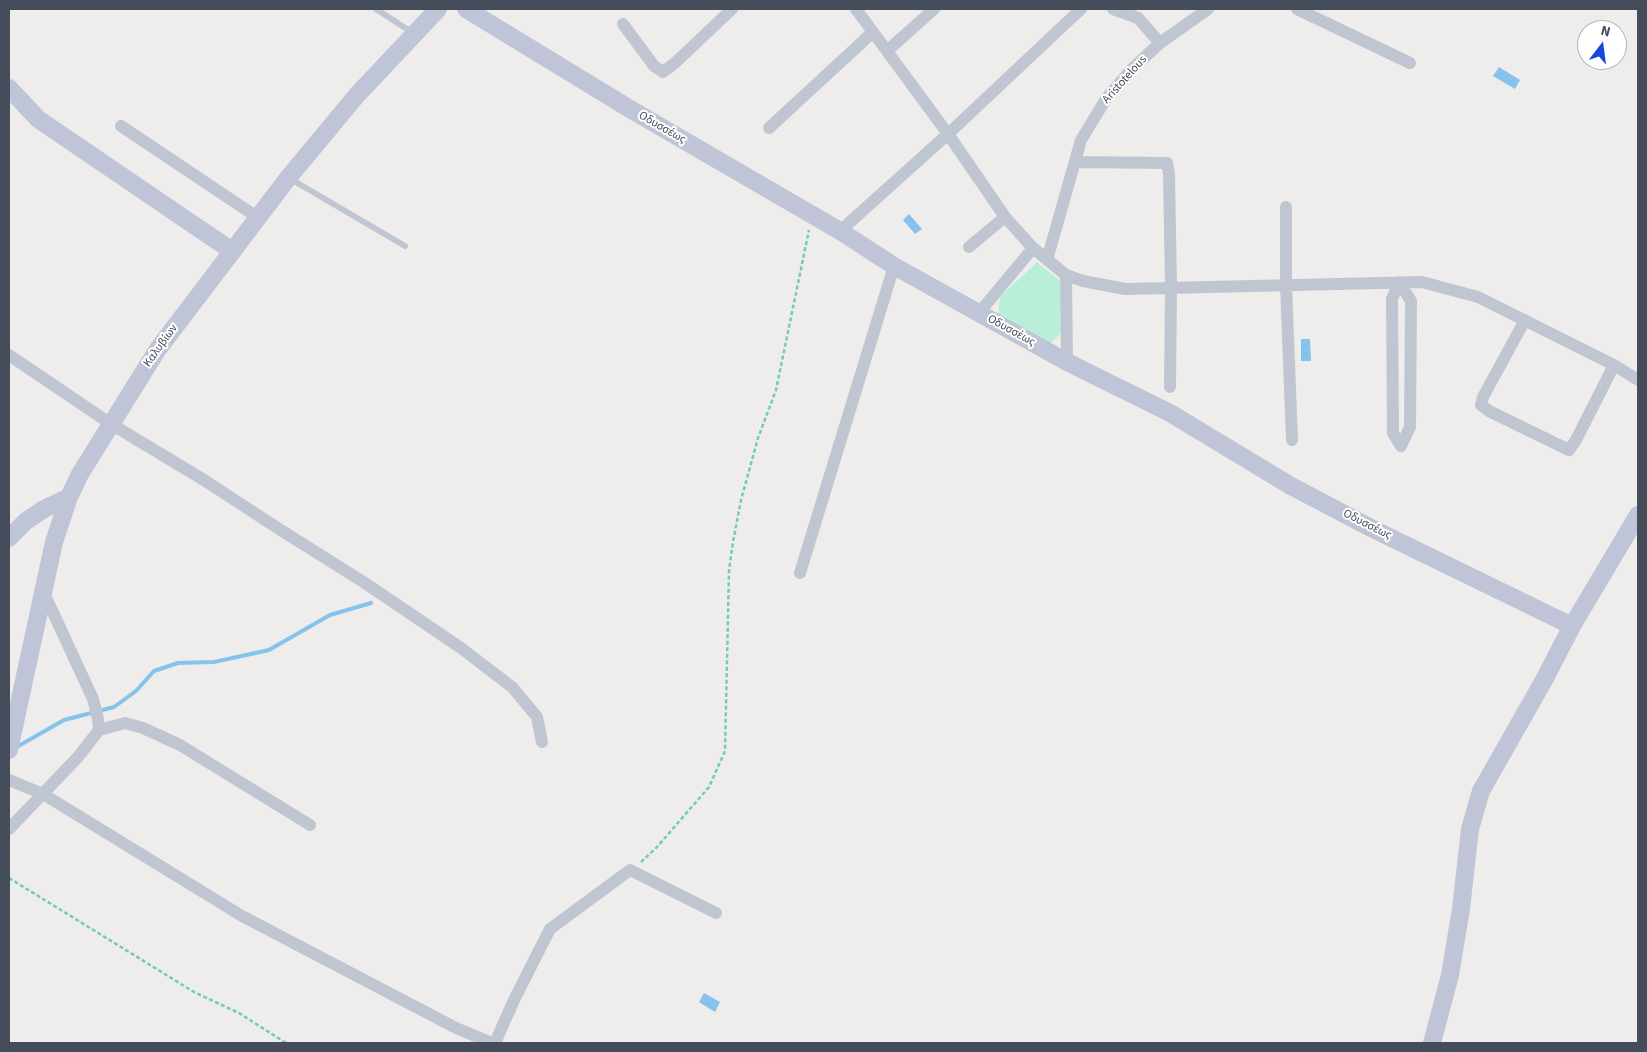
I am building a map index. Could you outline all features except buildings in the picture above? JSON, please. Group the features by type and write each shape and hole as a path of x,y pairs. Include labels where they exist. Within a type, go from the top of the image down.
{"street":[{"name":"Καλυβίων","path":"10,745 54,542 69,498 80,474 158,350 257,217 352,101 438,9"},
{"name":"Οδυσσέως","path":"466,9 630,109 840,231 894,266 1067,362 1170,413 1291,486 1373,529 1572,626"},
{"path":"623,24 654,66 663,72 732,9"},
{"path":"856,9 948,134 1005,217 1033,248 1066,275 1083,281 1125,289 1422,282 1478,297 1614,365 1638,380"},
{"path":"887,51 934,9"},
{"path":"840,231 948,134 1081,9"},
{"path":"1113,9 1138,18 1160,43"},
{"name":"Aristotelous","path":"1047,260 1081,140 1106,99 1131,70 1160,43 1208,9"},
{"path":"1296,9 1410,64"},
{"path":"769,128 873,32"},
{"path":"9,88 38,119 232,251"},
{"path":"120,126 257,217"},
{"path":"1076,162 1167,163 1169,174 1171,288 1170,387"},
{"path":"1286,207 1286,286 1292,440"},
{"path":"969,247 1005,217"},
{"path":"979,313 1033,248"},
{"path":"800,573 894,266"},
{"path":"1066,275 1067,362"},
{"path":"1398,282 1411,301 1410,428 1401,446 1394,433 1392,300 1398,282"},
{"path":"1525,320 1483,397 1481,406 1489,411 1569,450 1576,440 1614,365"},
{"path":"9,356 111,424 204,480 279,530 365,582 461,648 512,687 537,717 542,742"},
{"path":"9,538 26,521 69,498"},
{"path":"1432,1043 1450,975 1462,909 1470,829 1481,791 1544,680 1572,626 1638,515"},
{"path":"9,829 78,757 98,724 93,699 44,593"},
{"path":"98,724 125,723 143,728 180,745 310,825"},
{"path":"9,780 42,794 242,916 456,1028 494,1043 550,928 630,870 716,913"}],"lane":[{"path":"376,9 414,34"},
{"path":"288,178 405,246"}],"path":[{"path":"630,870 658,847 709,786 725,751 729,570 733,542 741,500 758,438 776,390 812,216"},
{"path":"9,878 194,992 239,1013 286,1043"}],"green space":[{"path":"1037,262 1060,281 1061,333 1049,345 998,316 1000,297"}],"water":[{"path":"1499,67 1520,80 1515,89 1493,76"},
{"path":"909,214 922,229 915,234 903,220"},
{"path":"1301,339 1310,339 1311,361 1301,361"},
{"path":"704,993 720,1002 715,1012 699,1002"}],"waterway":[{"path":"15,748 64,720 114,707 136,691 154,671 178,663 214,662 269,650 330,615 371,603"}]}
